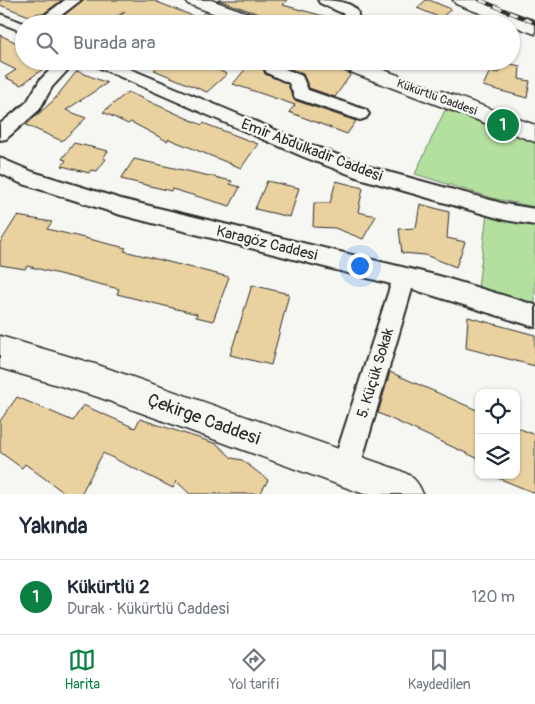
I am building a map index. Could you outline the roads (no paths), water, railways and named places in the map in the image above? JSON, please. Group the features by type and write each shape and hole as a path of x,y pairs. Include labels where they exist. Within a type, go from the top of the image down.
{"main road":[{"path":"174,0 213,15"},
{"path":"194,0 236,15"},
{"path":"462,0 501,15"},
{"path":"506,0 535,11"},
{"path":"520,22 535,28"},
{"name":"Kükürtlü Caddesi","path":"362,70 535,134"},
{"name":"Kükürtlü Caddesi","path":"392,70 535,120"},
{"name":"Çekirge Caddesi","path":"0,352 98,381 396,487 404,494"}],"street":[{"path":"53,15 74,0"},
{"path":"325,0 351,12 351,15"},
{"path":"0,18 15,24"},
{"path":"0,134 32,106 46,84 59,70"},
{"name":"Emir Abdulkadir Caddesi","path":"117,70 310,152 366,173 505,212 535,217"},
{"path":"275,70 296,80 301,94 360,114"},
{"name":"Karagöz Caddesi","path":"0,165 27,178 121,207 439,286 535,316"},
{"name":"5. Küçük Sokak","path":"346,470 404,277"}],"railway":[{"path":"480,0 516,15"},
{"path":"520,17 535,23"}],"place":[{"name":"Kükürtlü 2","path":"503,125"}]}
